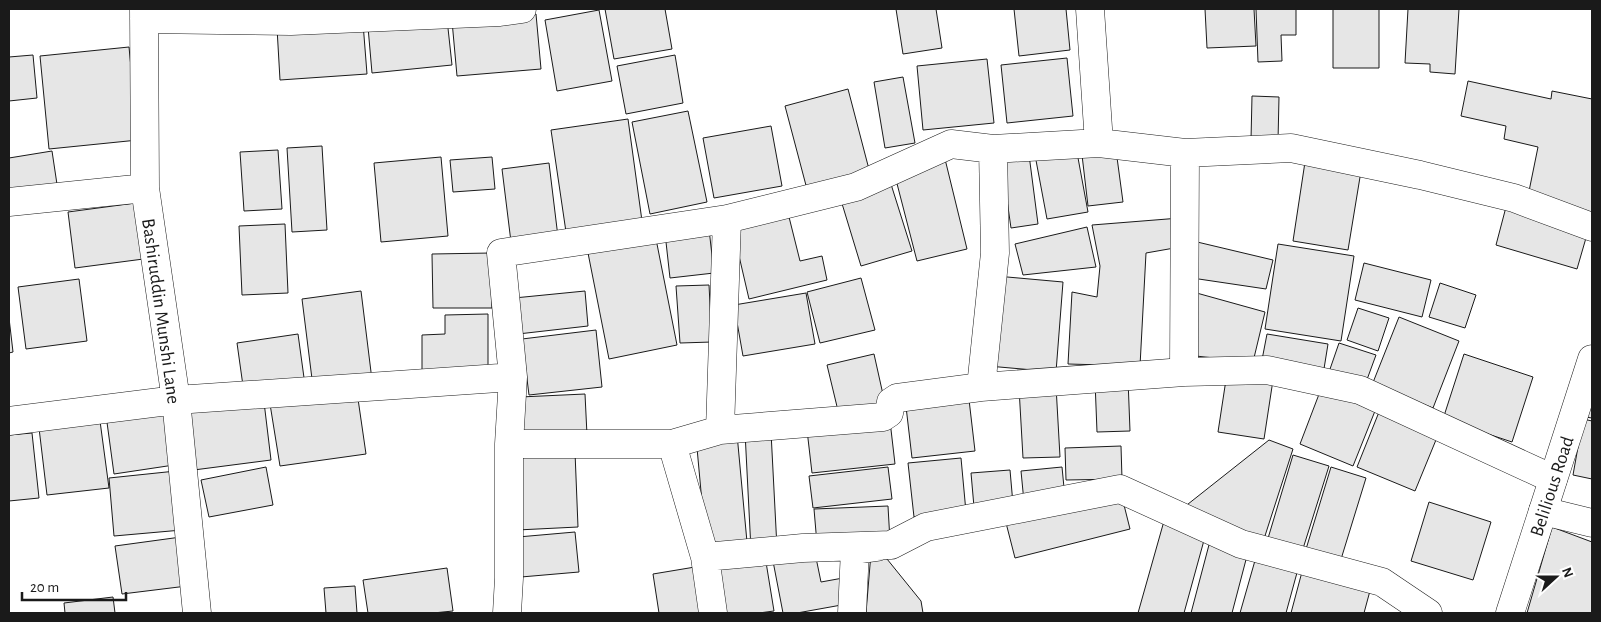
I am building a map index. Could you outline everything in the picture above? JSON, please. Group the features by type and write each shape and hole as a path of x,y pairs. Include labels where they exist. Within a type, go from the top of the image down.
{"main road":[{"path":"144,14 291,21 500,12 522,9"},
{"path":"1090,9 1099,143"},
{"name":"Bashiruddin Munshi Lane","path":"144,14 144,188 176,400 198,613"},
{"path":"507,613 510,578 509,444 513,377 501,252 727,219 856,186 951,144 993,149 1099,143 1185,152 1291,148 1420,175 1514,198 1592,228"},
{"path":"981,387 995,253 993,149"},
{"path":"1184,372 1185,152"},
{"path":"9,202 144,188"},
{"path":"720,430 727,219"},
{"name":"Belilious Road","path":"1510,613 1592,359"},
{"path":"509,444 672,444 720,430 883,416 889,413 891,402 897,398 981,387 1184,372 1267,370 1360,390 1554,479"},
{"path":"9,421 176,400 513,377"},
{"path":"672,444 705,557 713,613"},
{"path":"852,613 855,550 891,545 926,527 1120,489 1241,544 1382,582 1428,613"},
{"path":"1544,511 1592,523"},
{"path":"705,557 803,548 891,545"}],"building":[{"path":"605,9 665,9 672,49 614,59"},
{"path":"896,9 936,9 942,48 903,54"},
{"path":"1014,9 1066,9 1070,50 1019,56"},
{"path":"1205,9 1254,9 1256,46 1207,48"},
{"path":"1256,9 1296,9 1296,35 1281,35 1282,61 1258,62"},
{"path":"1333,9 1379,9 1379,68 1333,68"},
{"path":"1408,9 1459,9 1455,74 1430,72 1430,64 1405,63"},
{"path":"599,10 612,81 557,91 545,20"},
{"path":"536,14 541,69 457,76 452,21"},
{"path":"447,19 452,65 372,73 368,27"},
{"path":"363,23 367,74 280,80 277,28"},
{"path":"129,47 138,140 49,149 40,56"},
{"path":"33,55 37,98 9,101 9,57"},
{"path":"675,55 683,103 626,114 617,66"},
{"path":"1067,58 1073,116 1007,123 1001,65"},
{"path":"987,59 994,123 923,130 917,66"},
{"path":"903,77 915,143 885,148 874,82"},
{"path":"1468,81 1551,99 1552,91 1592,99 1592,215 1527,201 1538,147 1504,139 1506,126 1461,116"},
{"path":"848,89 871,177 808,193 785,106"},
{"path":"1252,96 1279,97 1278,141 1251,140"},
{"path":"688,111 707,202 650,214 632,122"},
{"path":"628,119 642,221 566,232 551,130"},
{"path":"771,126 782,186 714,198 703,138"},
{"path":"322,146 327,230 292,232 287,148"},
{"path":"1028,147 1038,224 1011,228 1000,151"},
{"path":"1076,147 1088,212 1047,219 1035,155"},
{"path":"278,150 282,209 244,211 240,152"},
{"path":"1116,150 1123,202 1088,206 1082,155"},
{"path":"52,151 58,191 9,199 9,158"},
{"path":"441,157 448,236 381,242 374,163"},
{"path":"492,157 495,189 453,192 450,160"},
{"path":"945,159 967,249 917,261 894,172"},
{"path":"1305,162 1361,171 1348,250 1293,241"},
{"path":"549,163 558,237 511,242 502,169"},
{"path":"890,181 912,251 861,266 840,197"},
{"path":"143,202 151,258 75,268 68,212"},
{"path":"1506,207 1588,231 1577,269 1496,245"},
{"path":"789,217 800,261 822,256 827,280 749,299 733,230"},
{"path":"1180,218 1180,247 1146,253 1140,366 1068,364 1072,292 1097,297 1100,266 1092,225"},
{"path":"285,224 288,293 242,295 239,226"},
{"path":"1087,227 1096,267 1023,275 1015,244"},
{"path":"709,229 714,273 670,278 665,233"},
{"path":"656,239 677,345 609,359 588,253"},
{"path":"1193,241 1273,260 1266,289 1192,278"},
{"path":"1278,244 1354,256 1341,341 1265,329"},
{"path":"491,253 492,308 433,308 432,254"},
{"path":"1364,263 1431,280 1422,317 1355,300"},
{"path":"996,276 1063,282 1056,372 988,366"},
{"path":"861,278 875,330 820,343 807,292"},
{"path":"79,279 87,341 26,349 18,287"},
{"path":"1440,283 1476,295 1465,328 1429,317"},
{"path":"709,285 712,342 680,343 676,286"},
{"path":"361,291 372,380 313,387 302,299"},
{"path":"585,291 588,326 518,334 514,298"},
{"path":"1193,292 1265,312 1253,362 1186,355"},
{"path":"806,293 815,344 743,356 734,305"},
{"path":"1358,308 1389,318 1378,351 1347,340"},
{"path":"488,314 488,374 422,374 422,335 445,334 445,315"},
{"path":"1399,317 1459,341 1433,408 1372,385"},
{"path":"9,318 13,352 9,353"},
{"path":"596,330 602,387 529,395 522,339"},
{"path":"298,334 305,385 244,393 237,343"},
{"path":"1267,334 1328,344 1323,375 1261,365"},
{"path":"1339,343 1376,355 1365,385 1329,372"},
{"path":"874,354 886,408 840,419 827,365"},
{"path":"1464,354 1533,377 1512,442 1443,419"},
{"path":"1227,373 1273,380 1264,439 1218,432"},
{"path":"1128,379 1130,431 1097,432 1095,381"},
{"path":"1592,382 1592,418 1585,417"},
{"path":"1056,386 1060,457 1023,458 1019,388"},
{"path":"1321,389 1375,411 1353,466 1300,444"},
{"path":"968,391 975,451 912,458 905,398"},
{"path":"357,392 366,454 280,466 270,404"},
{"path":"585,394 587,435 522,438 520,397"},
{"path":"264,402 271,460 186,471 178,413"},
{"path":"167,407 174,465 114,474 106,415"},
{"path":"1379,412 1438,435 1415,491 1357,467"},
{"path":"1583,419 1592,421 1592,479 1573,475"},
{"path":"100,421 109,488 47,495 39,428"},
{"path":"890,421 895,464 812,473 807,430"},
{"path":"745,432 771,432 777,548 751,550"},
{"path":"32,433 39,498 9,501 9,435"},
{"path":"737,434 747,542 706,546 696,437"},
{"path":"1269,440 1293,449 1263,542 1178,512"},
{"path":"1121,446 1122,479 1066,480 1065,448"},
{"path":"575,452 578,527 517,530 514,455"},
{"path":"1293,455 1329,466 1301,555 1266,545"},
{"path":"961,458 966,512 914,517 908,463"},
{"path":"266,467 273,505 209,517 201,480"},
{"path":"888,467 892,499 813,508 809,476"},
{"path":"1062,467 1065,498 1024,502 1021,471"},
{"path":"1331,467 1366,478 1338,569 1303,559"},
{"path":"1010,470 1013,504 974,507 971,473"},
{"path":"176,471 182,530 114,536 109,478"},
{"path":"1120,489 1130,529 1015,558 1005,519"},
{"path":"1429,502 1491,522 1473,580 1411,561"},
{"path":"888,506 890,541 817,544 814,509"},
{"path":"1164,521 1206,533 1184,613 1138,613"},
{"path":"1552,527 1592,542 1592,613 1527,613"},
{"path":"575,532 579,572 521,577 518,537"},
{"path":"181,537 187,586 122,594 115,546"},
{"path":"1210,541 1248,552 1232,613 1191,613"},
{"path":"814,548 821,582 843,578 847,604 797,613 783,613 772,556"},
{"path":"871,553 887,559 921,601 923,613 866,613"},
{"path":"765,556 774,611 716,613 708,565"},
{"path":"1256,557 1298,569 1286,613 1240,613"},
{"path":"695,567 704,613 659,613 653,574"},
{"path":"447,568 453,611 433,613 368,613 363,580"},
{"path":"1303,568 1371,587 1364,613 1291,613"},
{"path":"355,586 357,613 326,613 324,588"},
{"path":"113,597 115,613 65,613 64,603"}]}
